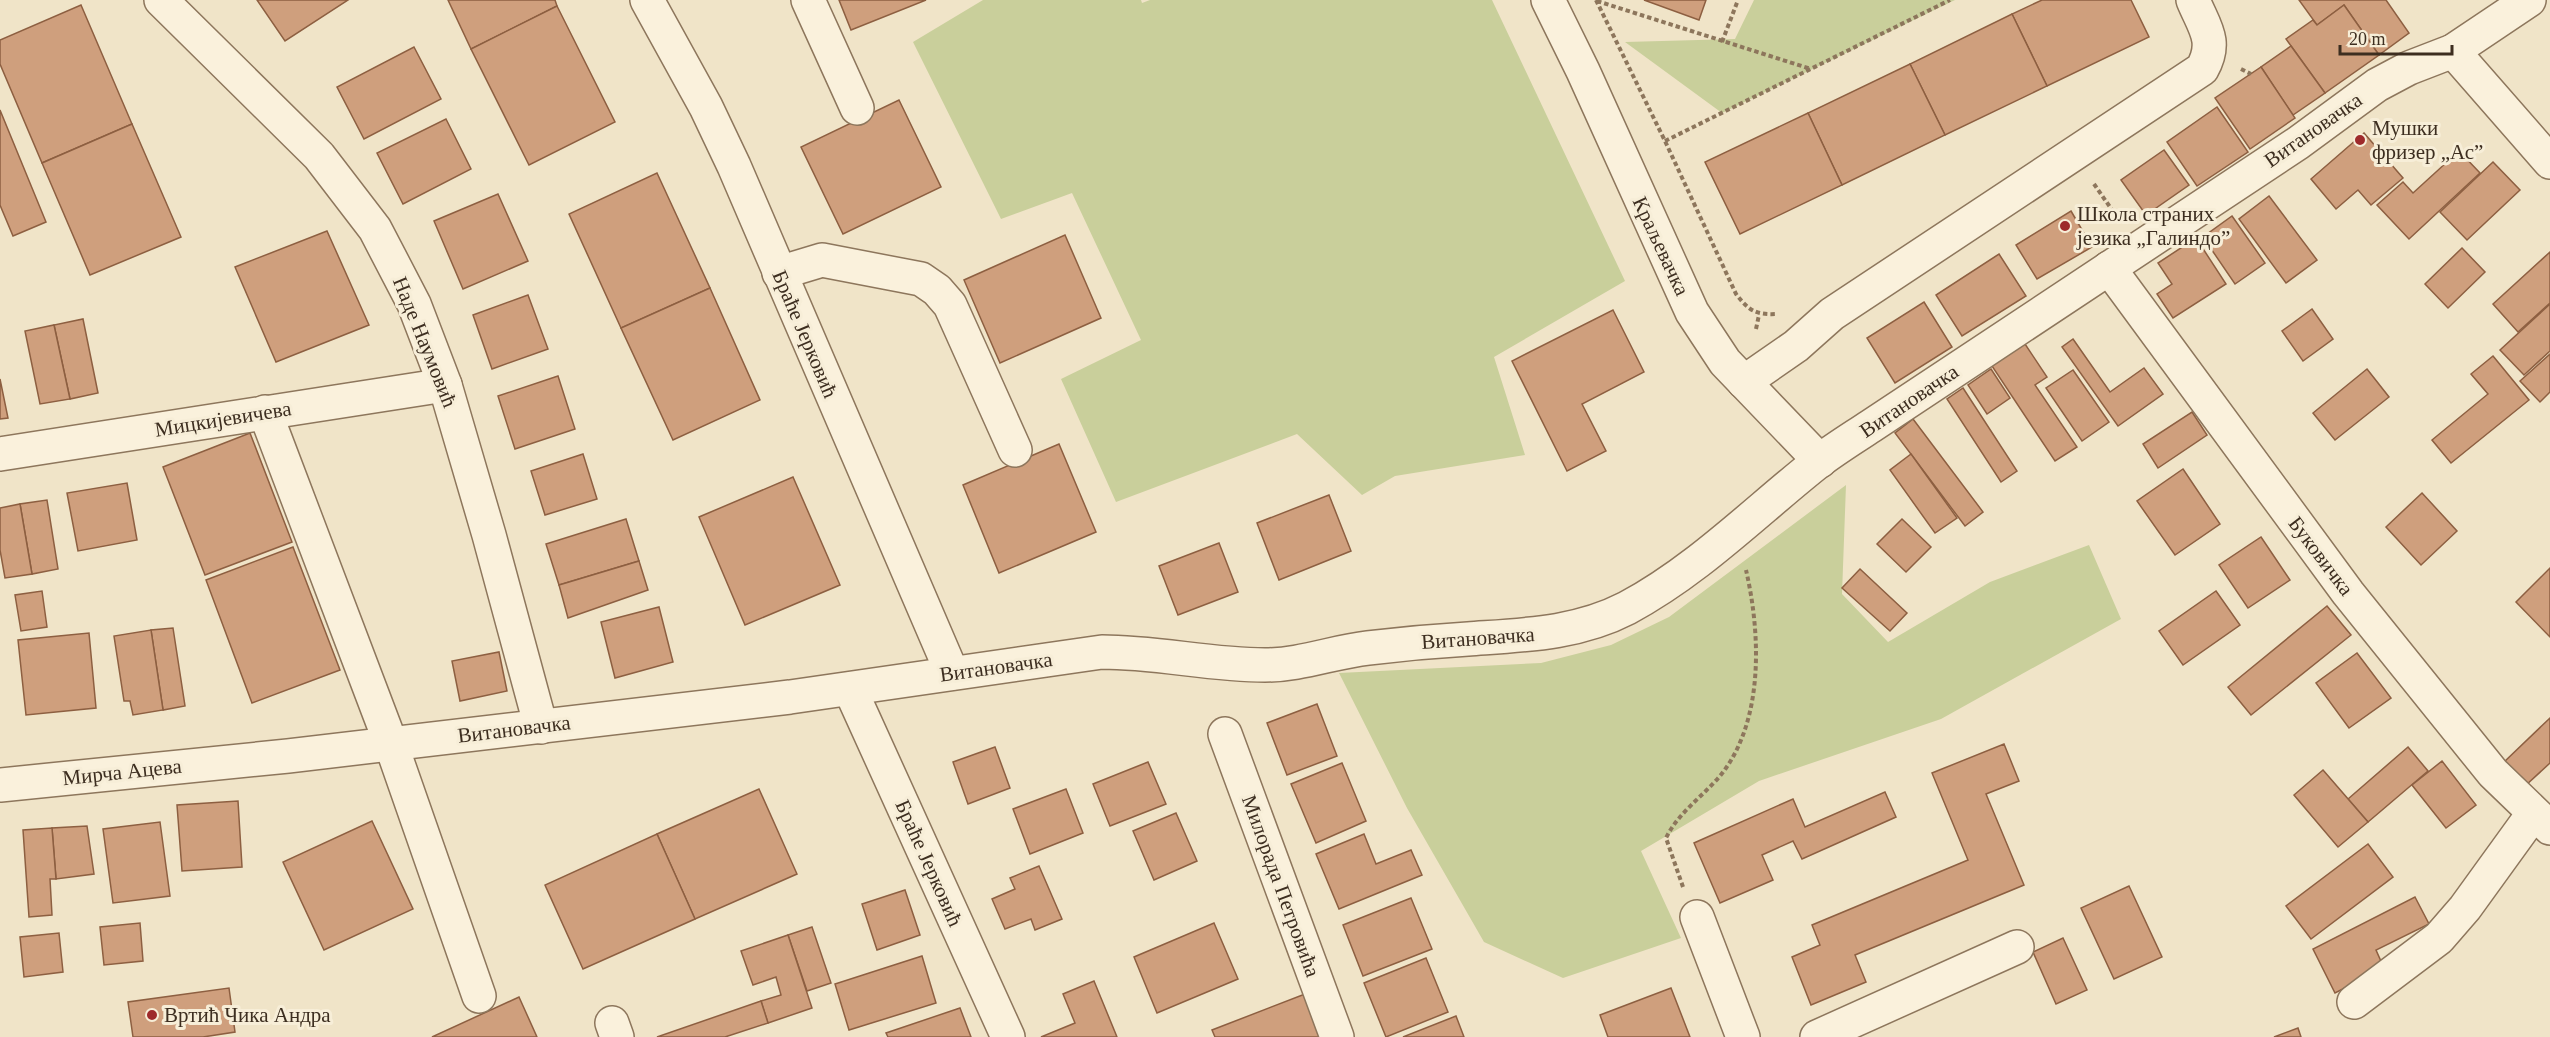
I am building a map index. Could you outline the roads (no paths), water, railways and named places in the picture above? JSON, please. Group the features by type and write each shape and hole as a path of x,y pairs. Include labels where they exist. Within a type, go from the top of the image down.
{"street":[{"name":"Наде Наумовић","path":"160,0 319,156 375,229 414,304 445,385 541,726"},
{"name":"Браће Јерковић","path":"647,0 706,107 952,673"},
{"path":"808,0 857,108"},
{"name":"Краљевачка","path":"1548,0 1583,71 1692,312 1725,362 1820,461"},
{"path":"1744,382 1796,346 1832,314 2202,69 2210,55 2211,46 2193,0"},
{"name":"Витановачка","path":"244,760 850,689 1102,652 1136,652 1239,664 1268,665 1302,662 1365,648 1546,634 1582,625 1626,608 1654,592 1728,537 1820,461 2298,143 2378,85 2403,71 2453,51 2529,0"},
{"path":"2453,51 2550,162"},
{"path":"779,273 822,260 921,279 938,290 950,305 1015,450"},
{"name":"Буковичка","path":"2109,268 2348,593 2493,773 2541,821"},
{"name":"Мицкијевичева","path":"0,454 445,385"},
{"path":"265,412 390,744 479,996"},
{"name":"Браће Јерковић","path":"850,689 1008,1037"},
{"name":"Милорада Петровића","path":"1225,734 1337,1037"},
{"name":"Мирча Ацева","path":"0,785 244,760"},
{"path":"2354,1002 2439,938 2541,821"},
{"path":"1698,917 1743,1037"},
{"path":"1817,1037 2017,946"}],"place":[{"name":"Мушки фризер „Ас”","path":"2360,140"},
{"name":"Школа страних језика „Галиндо”","path":"2065,226"},
{"name":"Вртић Чика Андра","path":"152,1015"}]}
